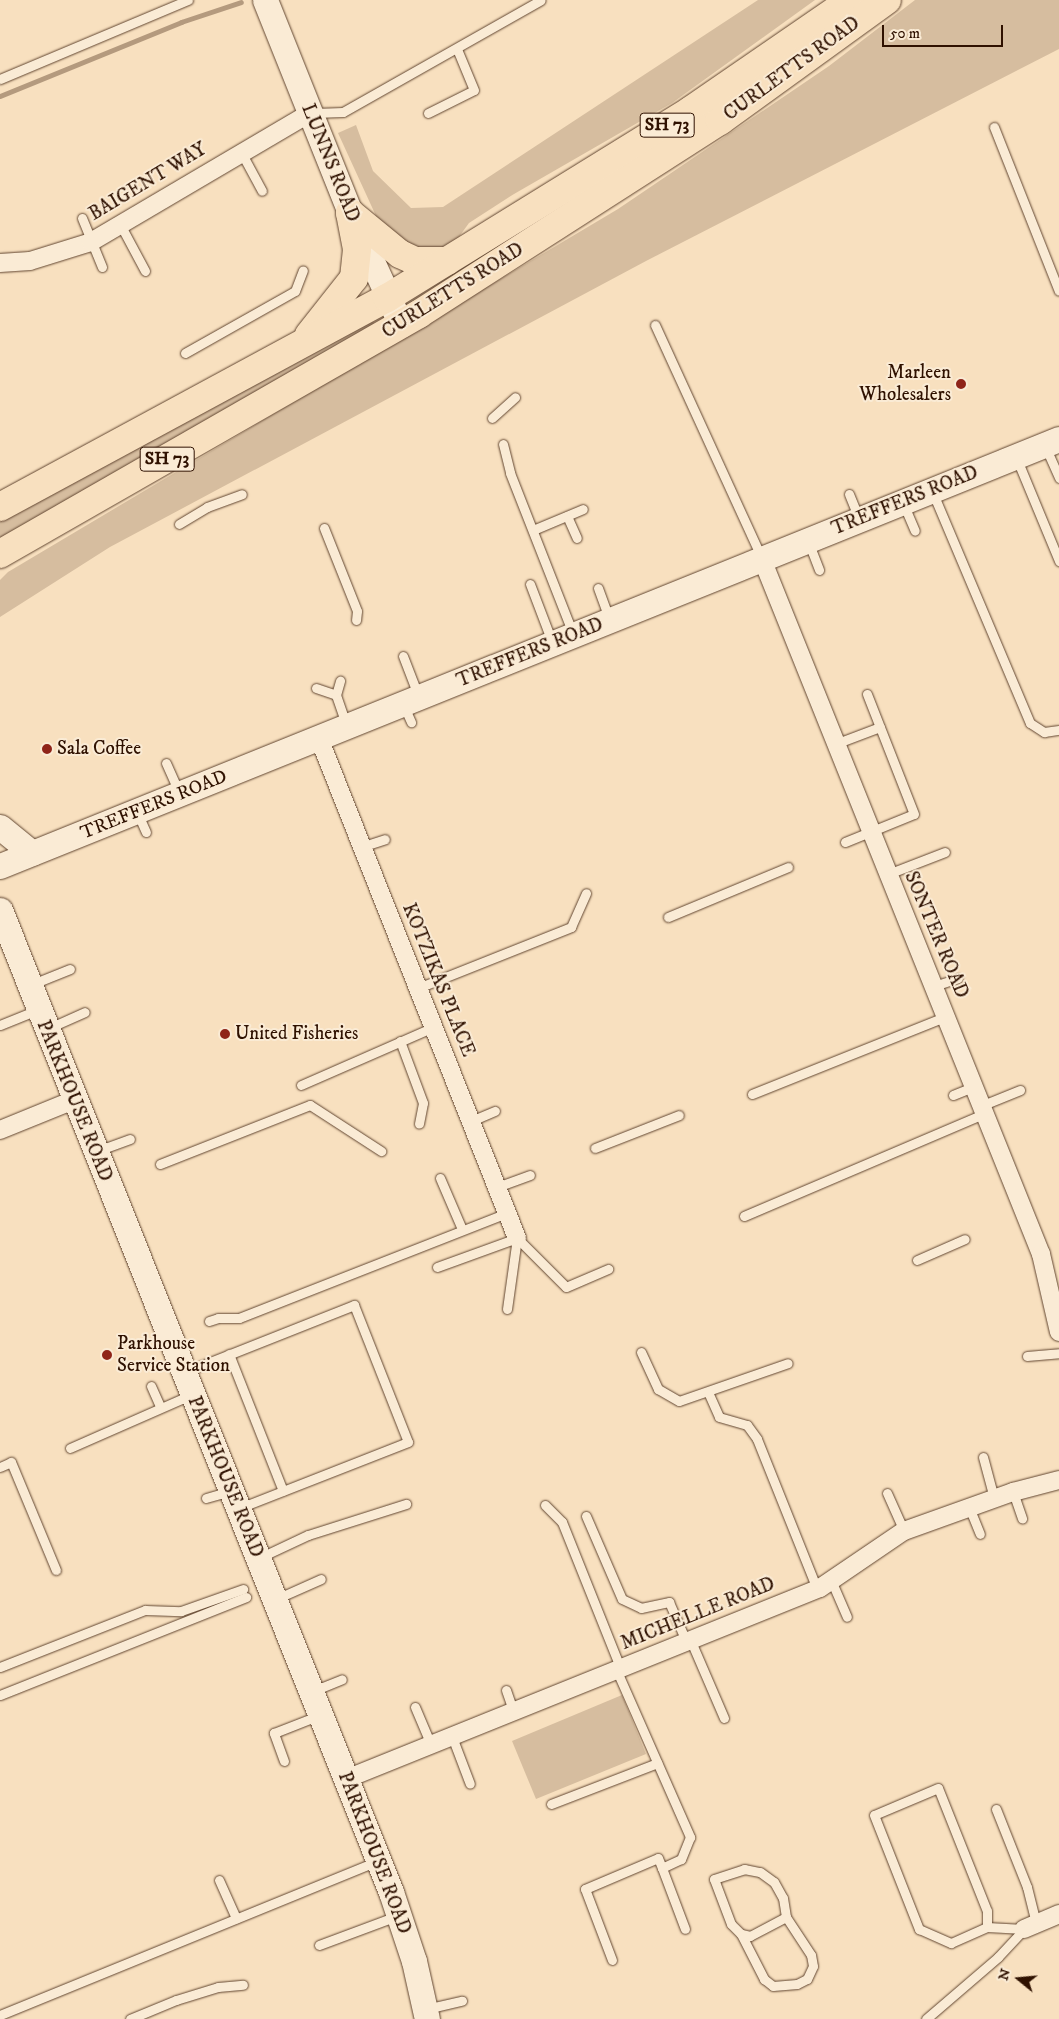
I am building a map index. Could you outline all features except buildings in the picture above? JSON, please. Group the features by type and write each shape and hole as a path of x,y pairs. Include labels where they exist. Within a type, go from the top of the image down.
{"highway":[{"name":"CURLETTS ROAD","path":"0,507 298,348 387,298 691,110 851,0"},
{"name":"CURLETTS ROAD","path":"0,554 401,325 720,121 887,0"},
{"path":"350,213 400,254 415,261 447,261"},
{"path":"298,348 354,278 357,249 350,213"},
{"path":"0,568 37,532"}],"street":[{"name":"LUNNS ROAD","path":"265,0 350,213 387,298 401,325"},
{"name":"BAIGENT WAY","path":"0,263 30,262 91,242 121,226 241,151 310,113"},
{"name":"TREFFERS ROAD","path":"0,866 32,853 142,822 180,795 347,726 411,708 563,639 1052,442"},
{"name":"SONTER ROAD","path":"762,559 835,744 985,1109 1041,1254 1059,1332"},
{"name":"KOTZIKAS PLACE","path":"319,738 518,1238"},
{"path":"0,827 32,853"},
{"name":"PARKHOUSE ROAD","path":"0,910 10,949 28,986 95,1152 400,1916 427,2014"},
{"path":"0,1130 74,1100"},
{"name":"MICHELLE ROAD","path":"346,1778 430,1742 824,1585 904,1531 969,1506 1012,1492 1059,1480"},
{"path":"1030,1927 1059,1914"}],"lane":[{"path":"0,79 182,5 188,0"},
{"path":"310,113 343,112 457,50 514,11 541,0"},
{"path":"428,113 474,90 457,50"},
{"path":"994,127 1059,292"},
{"path":"241,151 262,191"},
{"path":"82,218 102,267"},
{"path":"121,226 145,271"},
{"path":"185,353 295,291 303,270"},
{"path":"655,325 762,559"},
{"path":"492,418 515,398"},
{"path":"1052,442 1059,478"},
{"path":"503,444 510,473 534,530 563,639"},
{"path":"1016,457 1059,561"},
{"path":"932,491 1030,723 1044,732 1059,730"},
{"path":"179,524 207,507 242,494"},
{"path":"849,494 859,520"},
{"path":"903,502 915,531"},
{"path":"534,530 583,509"},
{"path":"568,516 577,538"},
{"path":"324,528 357,611 356,620"},
{"path":"808,541 819,570"},
{"path":"530,584 563,639"},
{"path":"598,588 610,621"},
{"path":"403,656 411,708"},
{"path":"340,681 336,695 347,726"},
{"path":"316,688 336,695"},
{"path":"845,842 914,814 867,694"},
{"path":"835,744 880,727"},
{"path":"166,763 180,795"},
{"path":"361,847 385,839"},
{"path":"888,874 945,852"},
{"path":"668,917 788,866"},
{"path":"418,988 571,927 586,893"},
{"path":"28,986 70,969"},
{"path":"934,986 958,978"},
{"path":"0,1025 85,1012"},
{"path":"752,1094 947,1016"},
{"path":"301,1085 434,1028"},
{"path":"400,1041 422,1104 419,1124"},
{"path":"953,1095 975,1086"},
{"path":"744,1216 985,1109 1020,1090"},
{"path":"160,1164 310,1105 381,1151"},
{"path":"471,1121 494,1112"},
{"path":"595,1148 679,1115"},
{"path":"95,1152 130,1139"},
{"path":"497,1186 530,1175"},
{"path":"440,1178 462,1229"},
{"path":"209,1321 218,1318 239,1318 462,1229 507,1213"},
{"path":"436,1267 518,1238"},
{"path":"518,1238 566,1287 608,1268"},
{"path":"507,1309 518,1238"},
{"path":"917,1260 965,1239"},
{"path":"70,1448 160,1406 229,1354 354,1305 408,1442 283,1491 234,1500 206,1498"},
{"path":"640,1352 658,1390 669,1398 679,1401 788,1363"},
{"path":"1027,1356 1059,1353"},
{"path":"229,1354 283,1491"},
{"path":"151,1386 160,1406"},
{"path":"708,1392 719,1417 747,1425 757,1439 824,1585 847,1617"},
{"path":"983,1457 994,1498"},
{"path":"0,1467 11,1462 56,1570"},
{"path":"1012,1492 1022,1518"},
{"path":"887,1494 904,1531"},
{"path":"257,1558 308,1535 406,1504"},
{"path":"545,1505 562,1522 618,1668 657,1763 690,1836 681,1859 662,1868"},
{"path":"969,1506 980,1534"},
{"path":"586,1516 622,1599 640,1608 669,1602 724,1718"},
{"path":"274,1600 321,1579"},
{"path":"0,1667 145,1610 181,1611 244,1593 2,1693"},
{"path":"311,1692 342,1679"},
{"path":"506,1690 513,1710"},
{"path":"416,1707 430,1742"},
{"path":"284,1762 274,1734 320,1715"},
{"path":"451,1734 470,1784"},
{"path":"551,1804 657,1763"},
{"path":"987,1927 987,1911 938,1788 874,1815 919,1929 951,1943 987,1927 1030,1927"},
{"path":"996,1809 1027,1887 1030,1927"},
{"path":"612,1960 585,1889 658,1858 685,1929"},
{"path":"0,2015 378,1860"},
{"path":"744,1869 760,1872 774,1882 783,1898 786,1916 811,1954 813,1966 807,1979 797,1984 773,1986 764,1979 741,1934 731,1924 714,1879 744,1869"},
{"path":"219,1880 236,1918"},
{"path":"320,1945 400,1916"},
{"path":"741,1934 750,1936 786,1916"},
{"path":"926,2019 1030,1927"},
{"path":"130,2019 210,1989 243,1985"},
{"path":"427,2014 462,2001"}],"shaded area":[{"path":"758,0 815,0 672,103 514,194 469,223 456,241 427,254 382,229 338,133 356,125 373,171 411,208 443,207"},
{"path":"915,0 1059,0 1059,49 646,261 110,547 0,617 0,580 8,572 618,209 829,66"},
{"path":"372,320 374,323 353,340 0,542 0,517"},
{"path":"622,1695 646,1754 536,1799 512,1741"}],"waterway":[{"path":"0,96 181,22 241,2"}],"place":[{"name":"Marleen Wholesalers","path":"961,384"},
{"name":"Sala Coffee","path":"47,749"},
{"name":"United Fisheries","path":"225,1034"},
{"name":"Parkhouse Service Station","path":"107,1355"}]}
